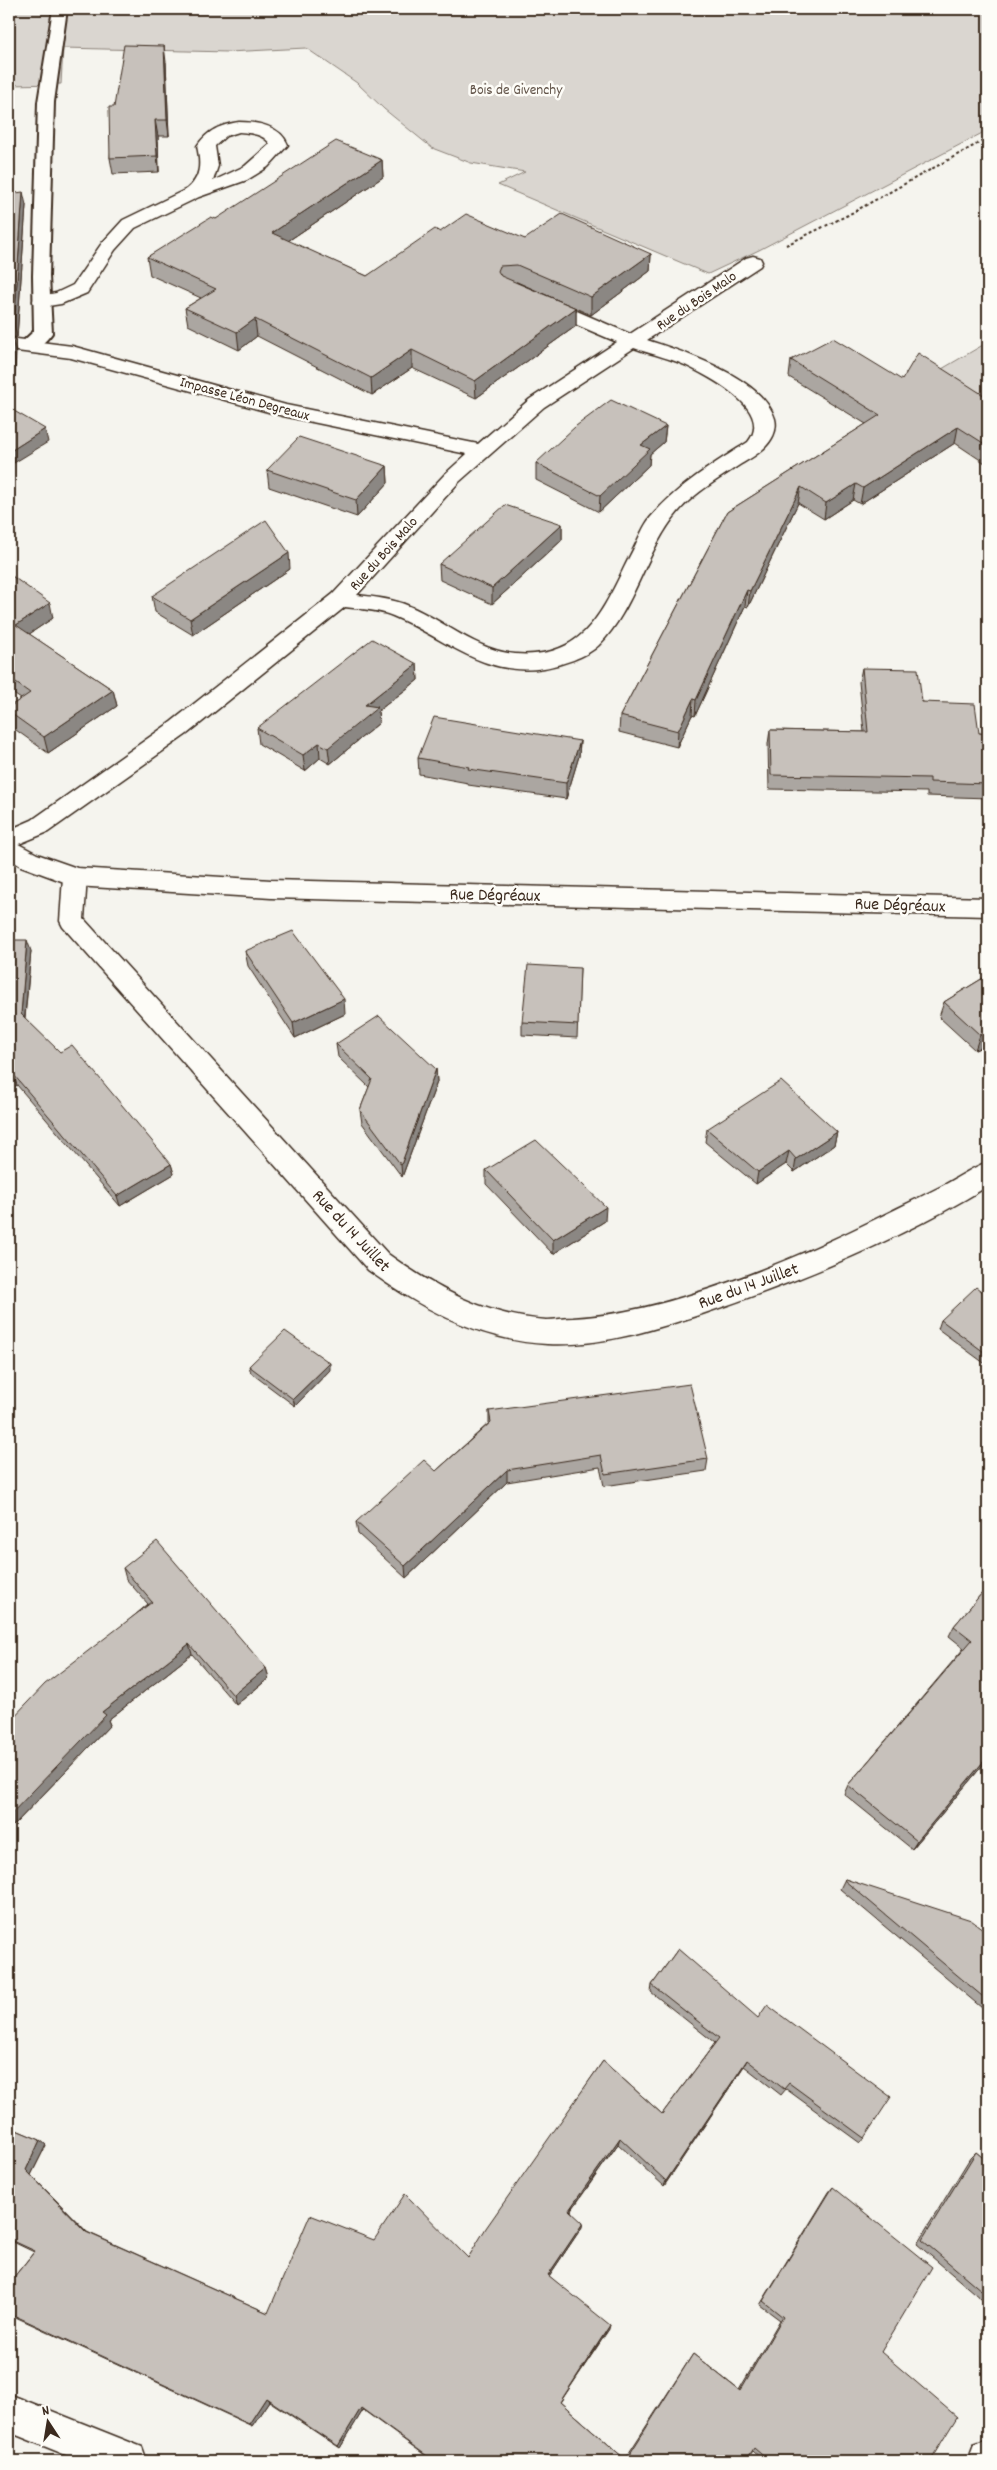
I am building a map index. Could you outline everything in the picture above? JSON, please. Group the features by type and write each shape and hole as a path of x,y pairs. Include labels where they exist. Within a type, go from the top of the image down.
{"street":[{"path":"42,300 61,298 80,289 108,247 129,224 193,193 227,184 268,159 279,145 277,138 261,129 247,127 219,132 210,139 206,146 210,165 206,179 193,193"},
{"name":"Rue du Bois Malo","path":"9,840 40,826 179,728 342,599 452,478 537,403 753,262"},
{"path":"342,599 401,611 480,654 514,661 543,661 570,652 590,641 605,623 656,525 674,504 698,484 755,446 764,435 765,420 755,402 699,364 633,341 528,296"},
{"name":"Impasse Léon Degreaux","path":"18,345 97,358 338,423 482,452"},
{"name":"Rue Dégréaux","path":"9,848 29,860 75,877 271,889 988,907"},
{"name":"Rue du 14 Juillet","path":"75,877 72,921 378,1262 406,1284 446,1306 501,1325 549,1332 608,1328 655,1317 747,1288 823,1257 916,1212 988,1173"},
{"path":"9,2413 128,2461"}],"lane":[{"path":"18,345 43,333 46,102 60,9"}],"path":[{"path":"753,262 848,215 988,138"}],"green space":[{"name":"Bois de Givenchy","path":"9,9 988,9 988,130 759,250 708,274 498,185 525,172 471,163 432,148 384,109 357,83 306,48 228,52 63,48 61,84 9,85"},
{"path":"988,342 988,396 935,373"}],"building":[{"path":"124,45 164,46 167,120 155,120 157,156 110,158 109,107 114,107"},
{"path":"336,141 382,160 272,233 367,276 435,229 440,232 466,214 525,239 562,214 651,254 591,297 517,265 500,266 498,271 501,276 576,308 475,381 412,350 371,378 255,319 237,332 185,308 216,289 147,257 211,217 216,219"},
{"path":"23,192 14,324 9,325 9,194"},
{"path":"833,338 902,380 918,353 988,398 988,446 958,427 863,488 856,484 826,503 801,487 750,591 747,590 696,700 693,699 678,731 620,716 727,512 880,415 791,360"},
{"path":"9,339 13,340 9,408"},
{"path":"611,400 666,426 641,445 650,449 600,496 536,463 576,426"},
{"path":"9,408 45,429 9,452"},
{"path":"299,437 387,466 356,500 267,470"},
{"path":"505,505 562,524 492,588 439,564"},
{"path":"266,520 289,553 190,619 152,596"},
{"path":"9,574 50,603 16,625 113,690 44,737 9,712 9,707 30,693 9,678"},
{"path":"372,639 417,664 365,705 378,707 328,748 319,743 303,755 257,728"},
{"path":"862,668 918,669 922,702 975,704 979,733 988,734 988,784 930,782 930,778 771,775 770,730 868,732"},
{"path":"434,717 580,741 566,783 468,769 469,767 418,758"},
{"path":"293,931 344,999 293,1023 245,951"},
{"path":"9,940 27,940 21,1014 60,1052 72,1045 171,1164 117,1196 13,1074 9,1077"},
{"path":"528,965 580,968 578,1025 522,1022"},
{"path":"988,975 988,1033 980,1035 944,1002"},
{"path":"379,1016 436,1069 401,1165 360,1110 372,1079 336,1044"},
{"path":"781,1081 837,1132 796,1159 789,1151 758,1172 707,1129"},
{"path":"536,1140 606,1207 553,1240 486,1170"},
{"path":"976,1287 988,1296 988,1355 941,1320"},
{"path":"285,1331 330,1363 293,1399 249,1366"},
{"path":"690,1384 708,1459 605,1474 601,1455 507,1470 405,1566 356,1522 424,1460 436,1471 491,1422 489,1411"},
{"path":"157,1541 266,1668 233,1695 189,1644 102,1712 106,1715 9,1816 9,1722 45,1684 152,1602 123,1568"},
{"path":"988,1586 988,1756 917,1841 848,1785 972,1640 954,1626"},
{"path":"844,1880 971,1920 988,1933 988,2001"},
{"path":"678,1949 758,2018 767,2005 891,2097 864,2138 789,2083 784,2089 747,2060 666,2181 620,2138 569,2210 583,2223 548,2275 610,2325 560,2402 626,2460 693,2354 740,2391 783,2317 763,2301 833,2187 932,2267 881,2352 957,2417 930,2461 769,2461 754,2448 746,2461 434,2461 361,2408 338,2446 266,2398 249,2424 9,2313 9,2283 35,2251 9,2239 9,2127 40,2140 26,2170 86,2232 268,2313 310,2215 374,2240 405,2194 468,2258 486,2228 603,2061 662,2114 719,2038 652,1985"},
{"path":"976,2152 988,2162 988,2296 922,2240"}]}
